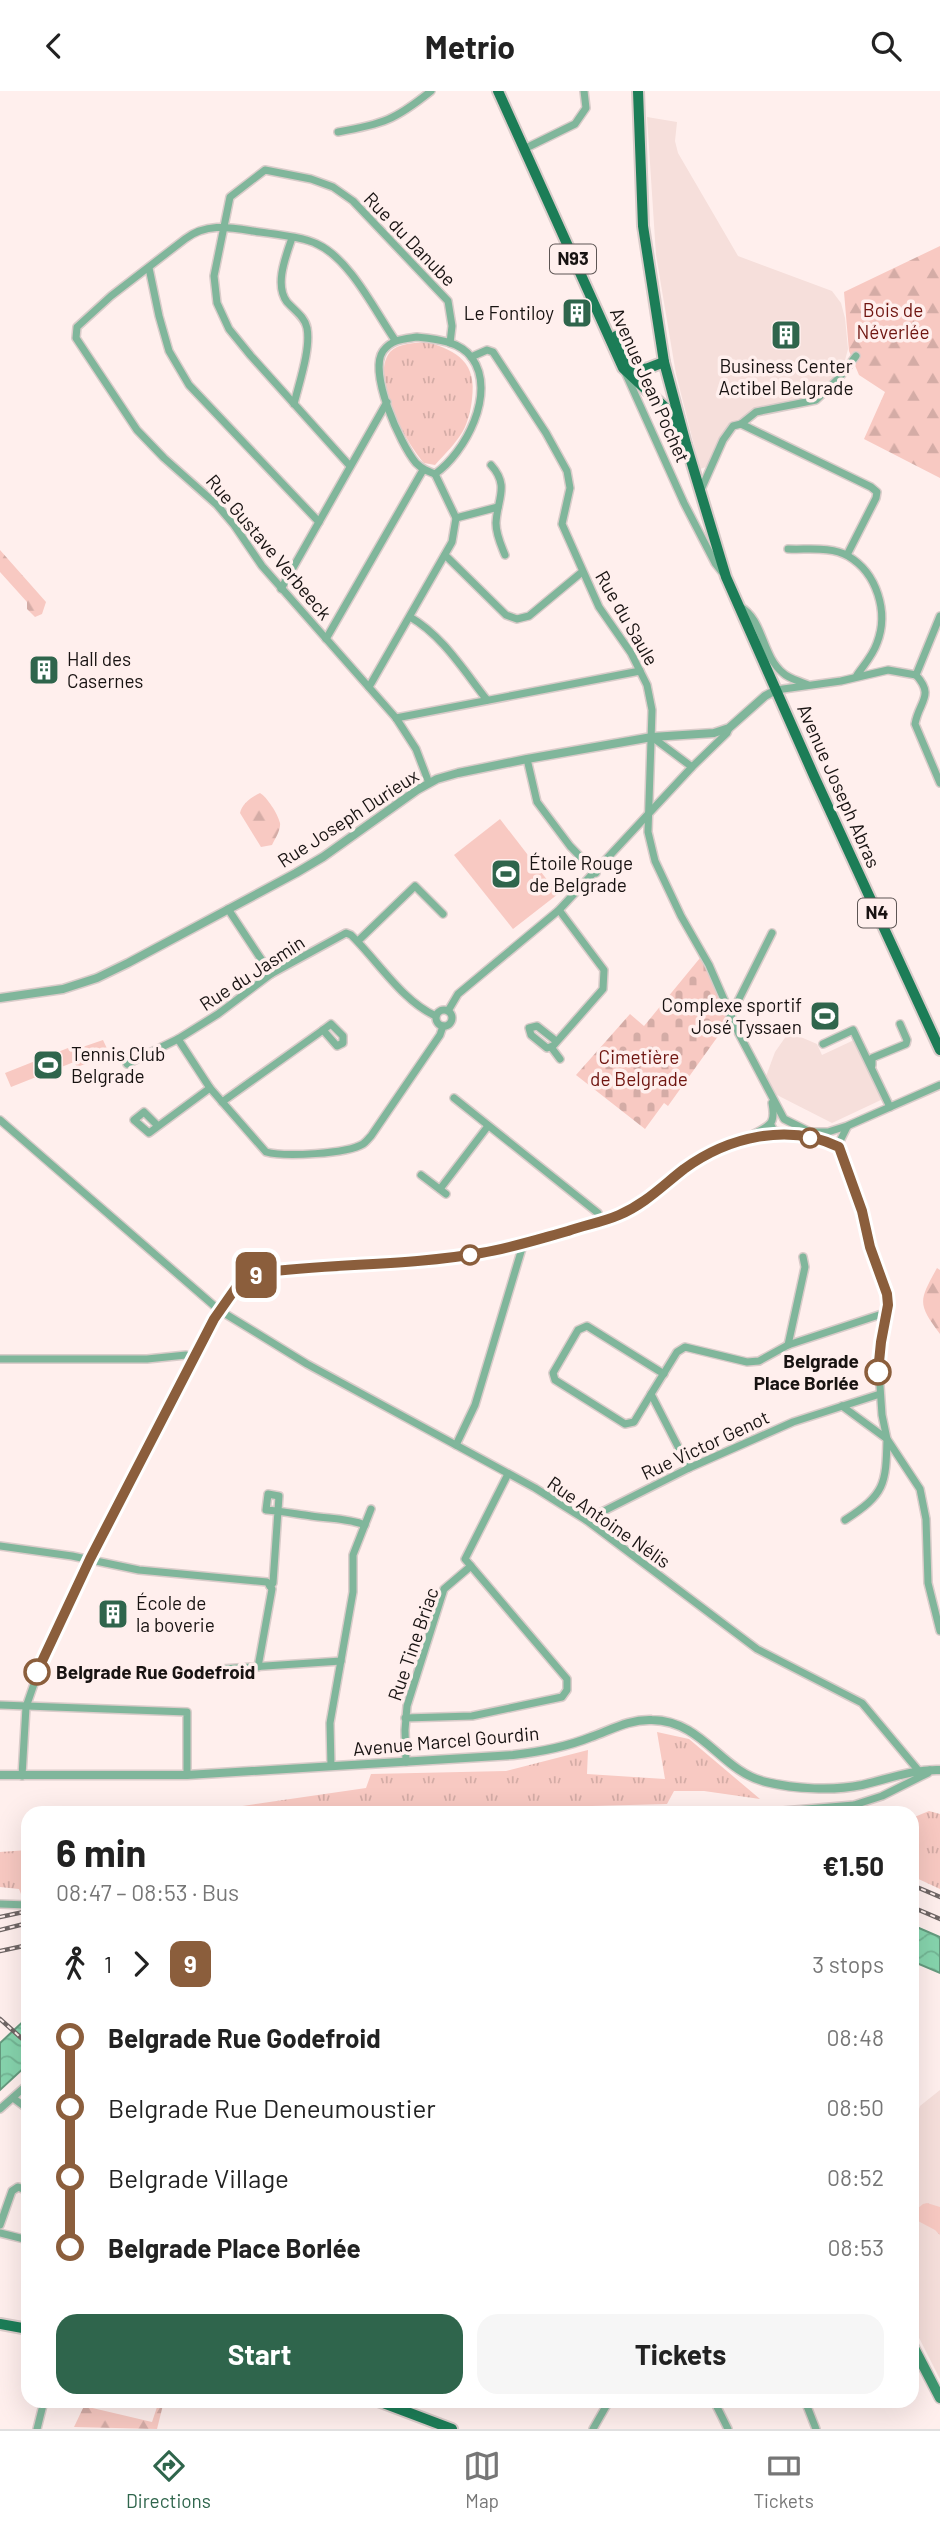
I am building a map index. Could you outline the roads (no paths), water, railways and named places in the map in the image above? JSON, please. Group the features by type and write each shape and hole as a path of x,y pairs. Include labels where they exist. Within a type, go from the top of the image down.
{"main road":[{"name":"Avenue Jean Pochet","path":"498,91 628,368"},
{"name":"N4","path":"638,91 643,226 664,362 726,577"},
{"name":"N93","path":"524,149 624,353 628,368 670,412 678,437 686,444"},
{"path":"628,368 646,369 664,362"},
{"path":"628,368 677,412"},
{"name":"Avenue Jean Pochet","path":"726,577 776,690"},
{"name":"Avenue Joseph Abras","path":"776,690 939,1047"},
{"path":"0,2323 21,2326"},
{"path":"919,2358 940,2398"},
{"path":"396,2408 448,2428"}],"street":[{"path":"338,132 389,121 431,91"},
{"path":"524,149 575,124 586,109 584,91"},
{"name":"Rue du Danube","path":"350,466 229,330 217,303 214,276 230,197 265,170 311,179 332,187 354,201 448,301 452,326 450,343"},
{"path":"319,523 189,385 169,351 149,268 191,234 207,228 223,226 315,243 343,263 395,340"},
{"path":"292,238 284,261 281,285 285,299 306,324 308,339 294,404"},
{"name":"Rue Gustave Verbeeck","path":"149,268 111,296 77,327 76,338 137,430 217,505 281,589 396,718 416,749 429,783"},
{"path":"369,687 452,542 456,518 435,474 423,470 401,441 387,402 378,359 384,349 395,340 417,337 442,339 471,356 480,372 480,399 474,422 462,445 435,474"},
{"name":"Rue du Saule","path":"471,356 487,350 493,352 546,433 567,471 569,488 562,524 599,607 631,653 647,685 652,710 648,832 655,861 681,916 709,965 730,1017 770,1096"},
{"path":"700,492 723,440 733,426 741,424 756,412 816,400 839,378 856,356"},
{"name":"Avenue Jean Pochet","path":"628,368 684,503 715,563 726,577"},
{"path":"281,589 387,402"},
{"path":"741,424 877,492 847,555"},
{"path":"491,465 501,476 498,538 505,555"},
{"path":"326,639 423,470"},
{"path":"456,518 498,507"},
{"path":"788,549 830,550 847,555 864,570 876,586 882,621 877,645 857,675"},
{"path":"445,555 506,615 517,619 529,615 582,572"},
{"path":"739,606 750,611 773,662 784,674 808,685"},
{"path":"916,675 940,616"},
{"path":"410,617 435,635 487,700"},
{"path":"449,1011 458,994 559,910 729,728 765,696 776,690 841,681 857,675 888,670 916,675 926,685 926,693 915,724 940,783"},
{"path":"396,718 640,671"},
{"name":"Rue Joseph Durieux","path":"0,998 63,989 97,978 323,857 429,783 458,773 527,759 652,737 715,733 729,728"},
{"path":"652,737 692,767"},
{"path":"527,759 537,802 570,846 596,873"},
{"path":"443,914 415,886 358,941 400,987 426,1011 436,1016 438,1024 448,1025 452,1021 449,1011"},
{"path":"229,909 271,974"},
{"path":"559,910 604,970 605,979 603,989 553,1044 560,1059"},
{"name":"Rue du Jasmin","path":"127,1064 178,1039 218,1014 271,974 346,933 358,941"},
{"path":"730,1017 772,933"},
{"path":"436,1016 441,1010 449,1011"},
{"path":"873,1070 872,1058 906,1044 907,1040 900,1024"},
{"path":"178,1039 222,1102 266,1152 277,1155 350,1149 362,1145 371,1136 440,1035 443,1026"},
{"path":"222,1102 323,1030"},
{"path":"823,1044 853,1030 890,1107"},
{"path":"770,1096 784,1119 798,1128 820,1133 838,1130 940,1085"},
{"path":"158,1126 211,1088"},
{"path":"770,1096 773,1122 771,1129 839,1144"},
{"path":"454,1098 598,1213 601,1221"},
{"path":"22,1776 26,1706 43,1658 90,1559 219,1310 240,1282 259,1273 480,1254 523,1245 617,1216 645,1201 704,1157 784,1119"},
{"name":"Rue Antoine Nélis","path":"0,1120 219,1310 307,1364 586,1520 757,1649 862,1703 918,1770"},
{"path":"421,1175 443,1191 488,1126"},
{"path":"839,1144 847,1126"},
{"path":"790,1135 797,1132 798,1128"},
{"path":"838,1130 839,1144 862,1211 873,1256 885,1286 887,1312 878,1357 887,1439 887,1460 882,1487 876,1498 845,1520"},
{"path":"828,1132 825,1136 829,1142"},
{"path":"748,1137 781,1133"},
{"path":"456,1445 475,1405 523,1245"},
{"path":"788,1345 805,1267 803,1257"},
{"path":"664,1374 587,1326 578,1330 553,1373 555,1380 625,1424 634,1423 652,1394 664,1374 677,1352 685,1347 747,1362 759,1361 788,1345 887,1312"},
{"path":"0,1359 147,1359 186,1355 194,1359"},
{"path":"652,1394 689,1468"},
{"name":"Rue Victor Genot","path":"586,1520 689,1468 793,1422 880,1394"},
{"path":"842,1406 887,1439 920,1489 926,1519 928,1583 940,1631"},
{"path":"405,1718 472,1716 562,1697 567,1690 567,1679 465,1559 508,1474"},
{"path":"331,1766 330,1723 353,1592 353,1555 371,1509"},
{"path":"270,1585 273,1583 278,1511 347,1518 365,1525"},
{"path":"0,1546 90,1559 139,1570 267,1583 272,1589 258,1667"},
{"name":"Rue Tine Briac","path":"406,1762 405,1718 444,1590 471,1566"},
{"path":"222,1669 341,1661"},
{"path":"0,1705 187,1712 187,1775"},
{"name":"Avenue Marcel Gourdin","path":"0,1775 187,1775 533,1752 583,1740 629,1722 649,1720 663,1721 688,1729 732,1766 765,1782 822,1788 849,1787 918,1770 935,1769"},
{"path":"847,1806 867,1802 935,1769"},
{"path":"0,1904 21,1905"},
{"path":"0,2109 21,2091"},
{"path":"13,2098 21,2104"},
{"path":"0,2225 12,2191 21,2188"},
{"path":"0,2233 21,2238"},
{"path":"37,2429 42,2408"},
{"path":"593,2429 605,2408"},
{"path":"718,2408 728,2429"},
{"path":"808,2408 816,2429"}],"water":[{"path":"919,1928 940,1937 940,1973 919,1964"},
{"path":"21,2024 21,2070 0,2090 0,2043"}],"railway":[{"path":"919,1888 940,1897"},
{"path":"919,1910 940,1919"},
{"path":"0,1917 21,1912"},
{"path":"0,1930 21,1925"},
{"path":"0,1951 21,1946"},
{"path":"0,2019 21,2038"}],"place":[{"name":"Le Fontiloy","path":"577,313"},
{"name":"Business Center Actibel Belgrade","path":"786,335"},
{"name":"Hall des Casernes","path":"44,670"},
{"name":"Étoile Rouge de Belgrade","path":"506,874"},
{"name":"Complexe sportif José Tyssaen","path":"825,1016"},
{"name":"Tennis Club Belgrade","path":"48,1065"},
{"name":"Belgrade Place Borlée","path":"878,1372"},
{"name":"École de la boverie","path":"113,1614"},
{"name":"Belgrade Rue Godefroid","path":"37,1672"}],"park label":[{"name":"Bois de Néverlée","path":"893,321"},
{"name":"Cimetière de Belgrade","path":"639,1068"}]}
